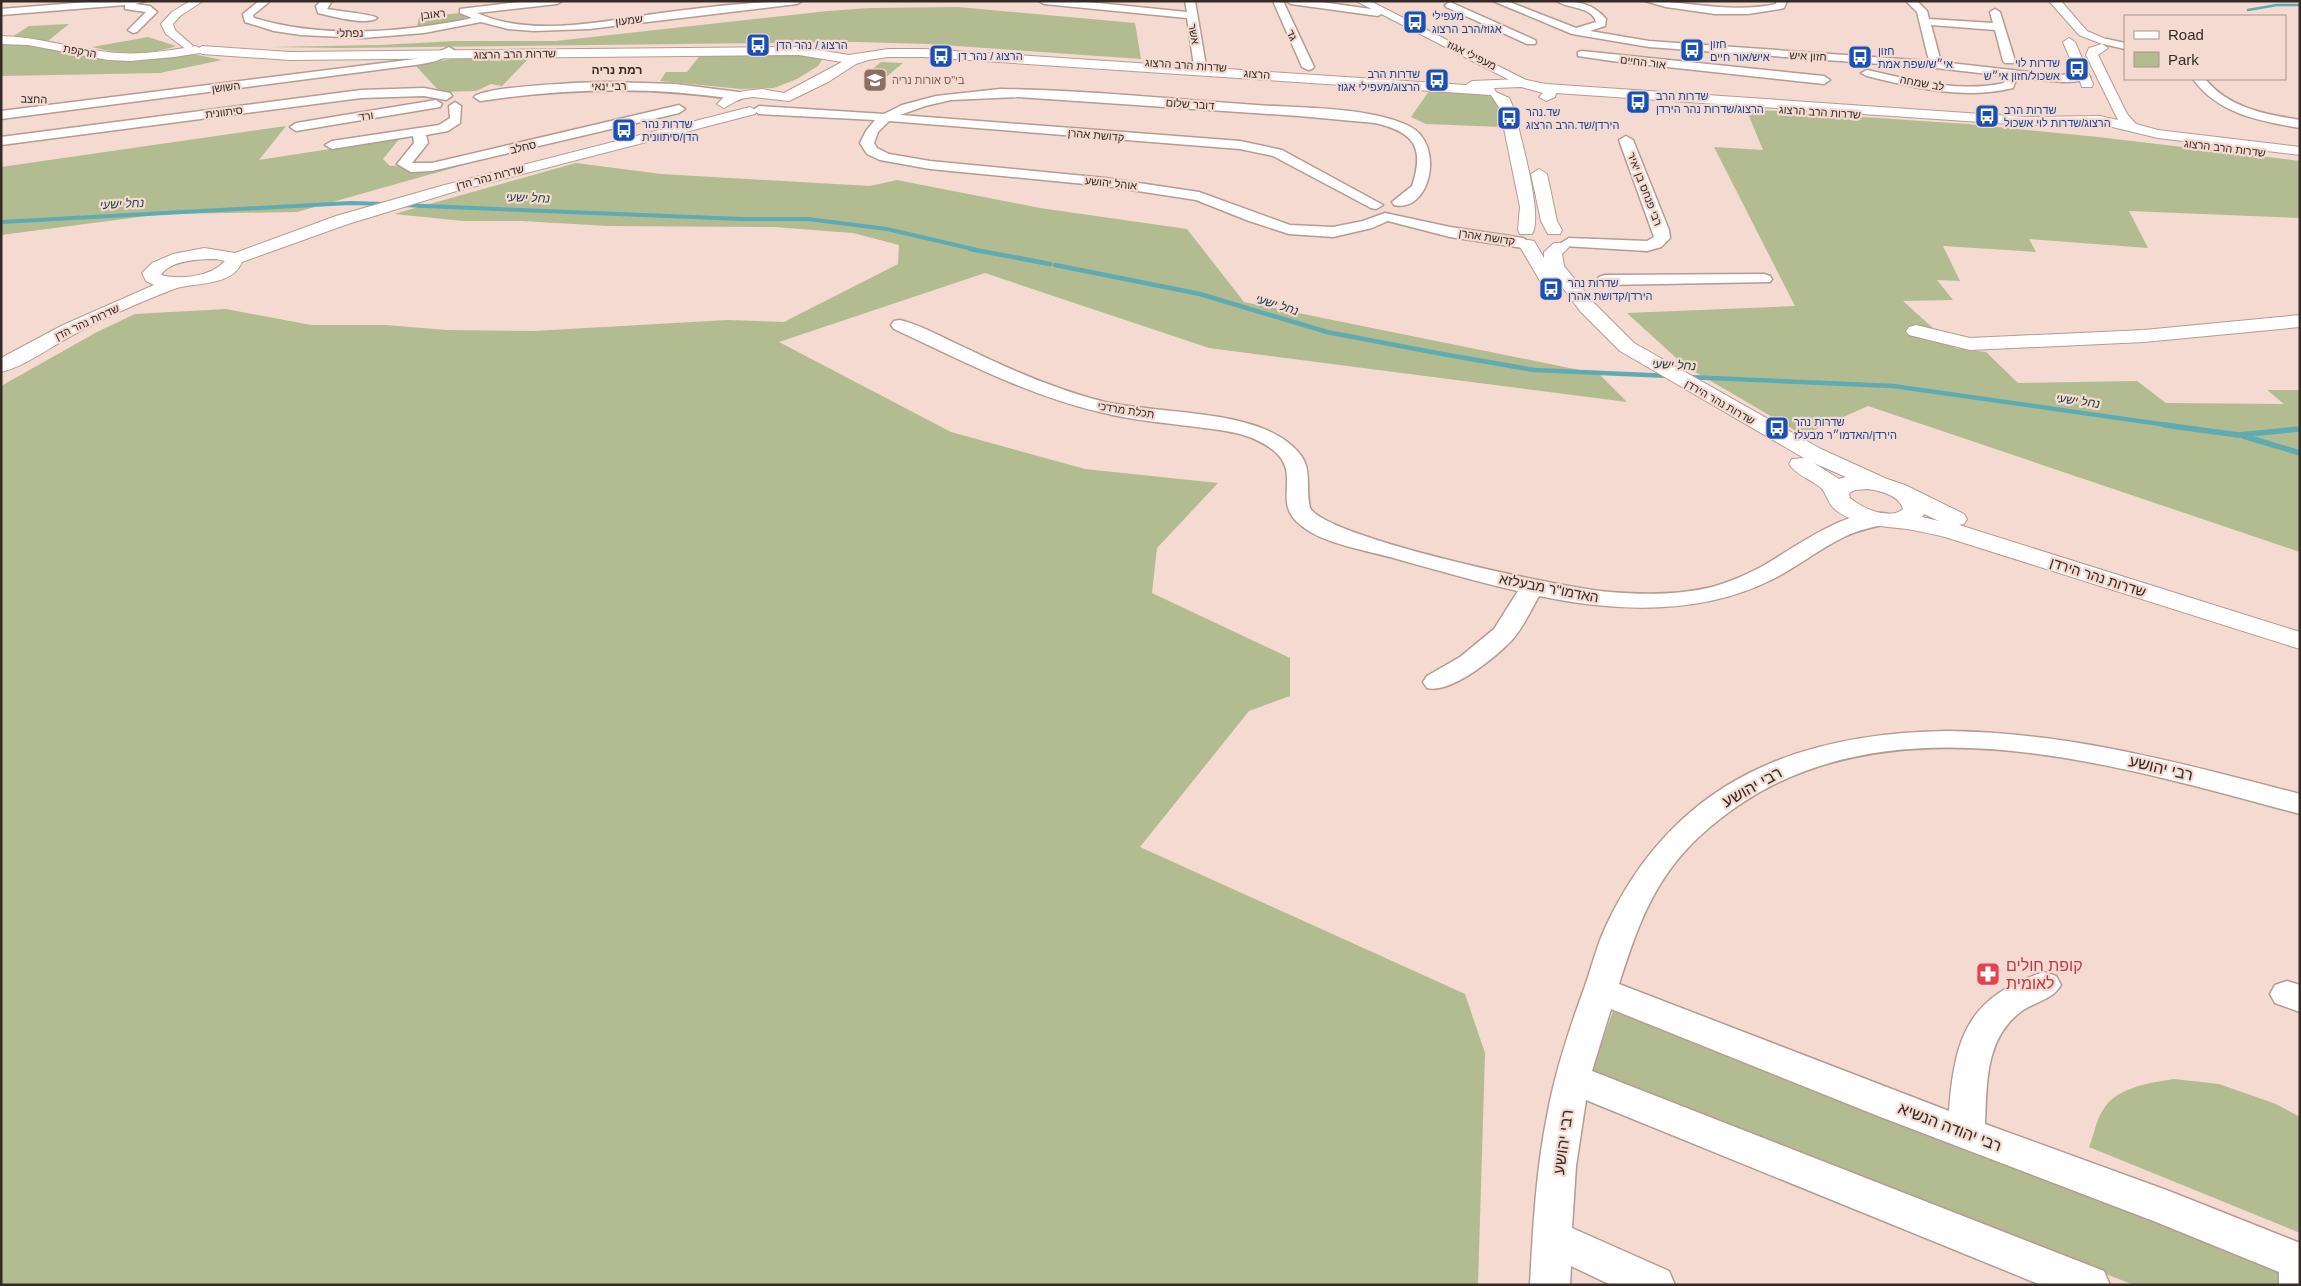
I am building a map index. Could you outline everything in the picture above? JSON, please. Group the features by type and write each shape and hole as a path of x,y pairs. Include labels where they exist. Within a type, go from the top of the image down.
{"main road":[{"path":"198,1 176,14 168,24 170,32 199,44"},
{"path":"199,44 183,25 190,13 211,1"},
{"name":"מעפילי אגוז","path":"1355,1 1498,72 1506,79 1496,89"},
{"name":"מעפילי אגוז","path":"1361,1 1528,84"},
{"path":"2043,1 2070,40 2090,106 2128,130"},
{"path":"2054,1 2083,33 2105,44"},
{"name":"הרקפת","path":"1,40 32,41 114,56 160,56 199,44"},
{"path":"2070,40 2082,46 2105,44"},
{"name":"שדרות הרב הרצוג","path":"199,44 290,56 446,52"},
{"name":"שדרות הרב הרצוג","path":"199,44 295,52 839,50"},
{"path":"2105,44 2093,51 2092,55 2128,130"},
{"path":"839,50 841,58 872,54"},
{"path":"839,50 872,54"},
{"path":"755,111 730,109 724,106 727,100 739,96 762,94 792,87 829,63 839,50"},
{"name":"שדרות הרב הרצוג","path":"872,54 977,51 1496,89"},
{"name":"הרצוג","path":"872,54 906,52 998,57 1496,89"},
{"path":"762,94 783,101 823,80 852,61 872,54"},
{"path":"1496,89 1528,84 1545,92"},
{"path":"1496,89 1527,100 1545,92"},
{"path":"1496,89 1507,108 1528,207 1525,237 1544,248 1563,239 1549,221 1536,163"},
{"name":"שדרות הרב הרצוג","path":"1545,92 1592,96 2090,106"},
{"name":"שדרות הרב הרצוג","path":"1545,92 2010,120 2090,106"},
{"name":"שדרות נהר הדן","path":"235,258 342,220 447,188 755,111 783,101"},
{"name":"שדרות נהר הדן","path":"1,346 82,307 152,277 151,273 163,264 187,256 214,253 312,218 418,186 724,106"},
{"name":"שדרות הרב הרצוג","path":"2128,130 2300,151"},
{"name":"שדרות הרב הרצוג","path":"2128,130 2300,157"},
{"name":"שדרות נהר הירדן","path":"1525,237 1559,297 1603,345 1642,371 1814,472 1859,514 1952,531 2300,641"},
{"name":"שדרות נהר הירדן","path":"1563,239 1553,252 1553,262 1556,268 1587,307 1627,347 1813,454 1891,488 1944,515 2300,626"},
{"path":"152,277 160,281 175,282 218,274 232,266 235,258 214,253"},
{"name":"שדרות נהר הדן","path":"1,366 78,325 175,282"},
{"path":"1916,330 1970,344 2144,336 2300,321"},
{"path":"1840,498 1841,487 1857,482 1879,484"},
{"path":"1887,520 1912,515 1915,510 1915,504 1910,498"}],"street":[{"path":"1,12 141,1"},
{"path":"327,1 321,6 322,11 331,15 381,18"},
{"name":"ראובן","path":"459,11 557,1"},
{"name":"שמעון","path":"459,11 478,20 502,25 558,27 797,1"},
{"path":"1044,1 1191,15"},
{"name":"אשר","path":"1190,1 1200,66"},
{"name":"גד","path":"1278,1 1308,67"},
{"path":"1291,1 1378,13"},
{"path":"1332,6 1350,6 1355,4 1355,1"},
{"name":"חזון איש","path":"1498,1 1576,32 1649,44 1936,65 2013,73 2071,82 2090,106"},
{"path":"1562,1 1587,8 1596,13 1601,19 1601,24 1576,32"},
{"path":"1650,1 1712,11 1743,11 1780,6 1782,1"},
{"path":"1911,1 1922,11 1936,65"},
{"name":"נפתלי","path":"264,2 248,14 249,20 276,29 294,32 387,32 458,25 478,20"},
{"path":"1455,3 1491,24 1531,42"},
{"path":"71,6 68,9 131,7 151,10 152,12 133,30"},
{"path":"1995,12 2009,61"},
{"path":"1491,24 1539,18"},
{"path":"1926,22 2000,27"},
{"path":"2105,44 2124,47"},
{"name":"השושן","path":"1,115 371,68 427,60 446,52"},
{"path":"1751,52 1750,57 1759,72"},
{"name":"אור החיים","path":"1582,54 1648,63 1759,72 1824,80"},
{"name":"לב שמחה","path":"1794,56 1885,77 1953,89 1997,89 2009,85 2013,73"},
{"path":"2200,80 2209,93 2234,107 2300,124"},
{"name":"רבי ינאי","path":"460,100 543,88 632,86 689,88 739,96"},
{"name":"סיתוונית","path":"1,141 361,94 424,92 460,100"},
{"name":"דובר שלום","path":"884,118 920,103 937,99 1000,94 1361,117 1396,125 1417,136 1422,144 1424,174 1416,191 1395,213"},
{"name":"החצב","path":"29,98 55,100 63,107"},
{"path":"332,145 419,133 451,125 456,120 460,100"},
{"name":"ורד","path":"296,127 460,100"},
{"name":"קדושת אהרן","path":"783,101 803,112"},
{"name":"סחלב","path":"419,133 421,143 404,164 411,168 432,168 679,110"},
{"name":"קדושת אהרן","path":"755,111 803,112 1240,145 1264,149 1376,205 1376,202 1382,200 1395,213 1450,232 1525,237"},
{"name":"אוהל יהושע","path":"884,118 874,128 867,143 872,151 901,161 1161,188 1199,196 1254,218 1289,229 1333,232 1367,225 1395,213"},
{"name":"רבי פנחס בן יאיר","path":"1563,239 1602,245 1634,247 1655,244 1662,238 1626,140"},
{"path":"1376,205 1379,215 1395,213"},
{"path":"1634,247 1657,280"},
{"path":"1605,280 1764,279"},
{"name":"תכלת מרדכי","path":"900,325 1029,385 1104,408 1194,420 1254,432 1284,449 1297,466 1297,503 1306,519"},
{"name":"האדמו\"ר מבעלזא","path":"1817,542 1830,530 1840,498"},
{"name":"האדמו\"ר מבעלזא","path":"1306,519 1352,539 1532,587 1566,595 1605,599 1681,599 1713,594 1750,581 1777,568 1817,542 1843,528 1887,520"},
{"path":"1436,682 1469,663 1504,634 1532,587"},
{"name":"רבי יהושע","path":"1550,1285 1552,1238 1563,1126 1586,1028 1625,919 1662,858 1692,826 1728,797 1788,766 1842,749 1892,743 2013,742 2094,753 2189,774 2300,804"},
{"path":"1966,1133 1970,1070 1984,1027 2011,1001 2044,985"},
{"name":"רבי יהודה הנשיא","path":"1600,991 1966,1133 2169,1209 2299,1269"},
{"path":"1574,1080 1610,1092 2090,1285"},
{"path":"1552,1238 1655,1285"}],"green space":[{"path":"958,7 1135,23 1141,59 928,44 857,42 339,48 270,47 380,45 455,41 556,41 828,11 869,8"},
{"path":"461,13 468,20 417,28 419,17"},
{"path":"69,24 48,41 12,37 29,26"},
{"path":"148,37 176,46 145,53 113,51 92,47"},
{"path":"1,42 20,42 115,61 193,54 222,60 160,73 1,76"},
{"path":"787,53 824,57 818,66 797,79 774,88 741,89 660,81 666,72 687,72 701,54"},
{"path":"467,56 531,56 502,86 491,84 476,91 440,92 416,66"},
{"path":"881,62 903,63 886,77 864,76"},
{"path":"1429,91 1475,92 1492,97 1499,101 1503,127 1426,124 1411,117"},
{"path":"1746,109 1967,124 2098,137 2300,161 2300,218 2129,211 2148,248 2029,239 2036,252 1943,246 1960,281 1937,280 1953,300 1903,301 1955,348 1986,352 2018,383 2137,381 2166,403 2284,404 2267,390 2300,390 2300,552 1868,406 1803,435 1685,366 1627,313 1795,306 1714,147 1763,150"},
{"path":"286,126 259,160 400,138 383,159 390,166 474,162 297,212 162,214 1,235 1,167"},
{"path":"576,163 661,174 870,186 897,180 1040,208 1187,229 1244,302 1599,374 1627,402 1209,348 985,273 779,342 951,432 1085,469 1218,483 1157,548 1152,593 1290,658 1290,696 1249,711 1140,847 1465,994 1485,1053 1478,1285 1,1285 1,386 97,332 135,314 226,309 311,325 386,325 447,330 534,331 727,320 784,322 898,264 899,245 853,233 774,227 607,226 522,221 463,221 394,214"},
{"path":"1613,1011 2278,1268 2279,1285 2134,1285 1591,1072"},
{"path":"2174,1079 2219,1084 2276,1104 2300,1117 2300,1233 2089,1147 2101,1114 2109,1102 2116,1096 2134,1087"}],"waterway":[{"path":"2248,10 2277,5 2300,5"},
{"name":"נחל ישעי","path":"1,222 350,203 386,204"},
{"name":"נחל ישעי","path":"401,205 741,219 808,219 887,229 977,250"},
{"name":"נחל ישעי","path":"970,249 1050,264"},
{"name":"נחל ישעי","path":"1055,265 1200,294 1327,332 1437,353 1534,370 1670,376"},
{"name":"נחל ישעי","path":"1687,377 1893,386 2174,426"},
{"name":"נחל ישעי","path":"2165,425 2238,435 2300,429"},
{"path":"2243,436 2300,453"}],"place":[{"name":"מעפילי אגוז/הרב הרצוג","path":"1415,22"},
{"name":"הרצוג / נהר הדן","path":"758,45"},
{"name":"חזון איש/אור חיים","path":"1692,50"},
{"name":"הרצוג / נהר דן","path":"941,56"},
{"name":"חזון אי״ש/שפת אמת","path":"1860,57"},
{"name":"שדרות לוי אשכול/חזון אי״ש","path":"2077,69"},
{"name":"בי\"ס אורות נריה","path":"875,80"},
{"name":"שדרות הרב הרצוג/מעפילי אגוז","path":"1437,80"},
{"name":"שדרות הרב הרצוג/שדרות נהר הירדן","path":"1638,102"},
{"name":"שדרות הרב הרצוג/שדרות לוי אשכול","path":"1987,116"},
{"name":"שד.נהר הירדן/שד.הרב הרצוג","path":"1509,118"},
{"name":"שדרות נהר הדן/סיתוונית","path":"624,130"},
{"name":"שדרות נהר הירדן/קדושת אהרן","path":"1551,289"},
{"name":"שדרות נהר הירדן/האדמו״ר מבעלז","path":"1777,428"},
{"name":"קופת חולים לאומית","path":"1988,974"}],"district":[{"name":"רמת נריה","path":"617,70"}]}
